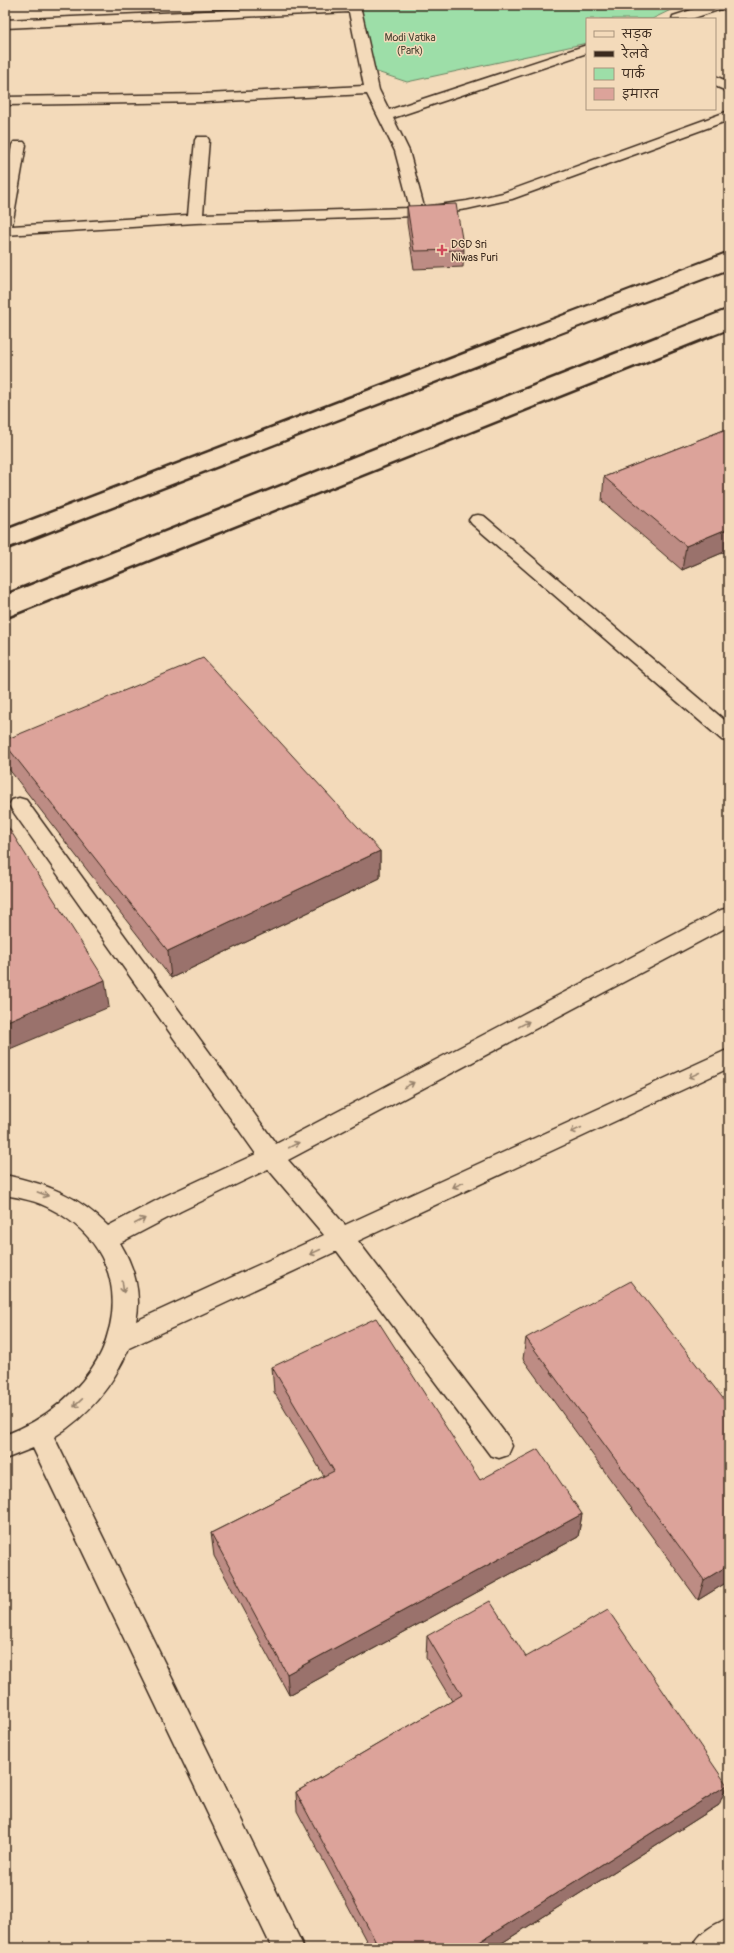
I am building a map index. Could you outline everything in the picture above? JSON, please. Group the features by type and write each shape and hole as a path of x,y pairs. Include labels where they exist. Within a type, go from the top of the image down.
{"street":[{"path":"681,18 720,5"},
{"path":"5,24 354,7 372,90 402,151 418,212"},
{"path":"384,116 586,49"},
{"path":"716,81 729,88"},
{"path":"5,101 206,98 372,90"},
{"path":"5,231 195,219 418,212 467,205 506,196 729,115"},
{"path":"195,219 202,140"},
{"path":"5,226 19,145"},
{"path":"478,520 729,735"},
{"path":"19,805 272,1157 342,1239 499,1446"},
{"path":"105,1239 172,1204 272,1157 729,916"},
{"path":"119,1341 342,1239 729,1058"},
{"path":"5,1185 41,1193 71,1207 96,1227 116,1257 122,1277 125,1298 124,1319 119,1341 110,1362 97,1383 81,1402 61,1418 39,1433 5,1447"},
{"path":"39,1433 288,1948"},
{"path":"708,1948 729,1934"}],"green space":[{"name":"Modi Vatika (Park)","path":"358,5 681,5 654,18 586,18 586,43 407,82 368,69"}],"building":[{"path":"456,204 464,250 414,251 407,206"},
{"path":"729,428 729,528 686,546 604,477"},
{"path":"203,658 380,851 168,951 5,744 5,740"},
{"path":"5,822 105,980 5,1022"},
{"path":"631,1281 729,1406 729,1565 704,1580 526,1338"},
{"path":"376,1318 480,1480 538,1449 582,1514 287,1674 211,1533 334,1471 272,1367"},
{"path":"490,1601 526,1657 608,1610 727,1785 470,1948 379,1948 296,1792 462,1695 427,1636"},
{"path":"5,1935 10,1948 5,1948"}],"railway":[{"path":"504,337 729,251"},
{"path":"553,337 729,270"},
{"path":"655,337 729,308"},
{"path":"711,337 729,330"},
{"path":"5,529 507,336"},
{"path":"5,550 556,336"},
{"path":"5,594 657,336"},
{"path":"5,619 713,336"}],"place":[{"name":"DGD Sri Niwas Puri","path":"442,250"}]}
